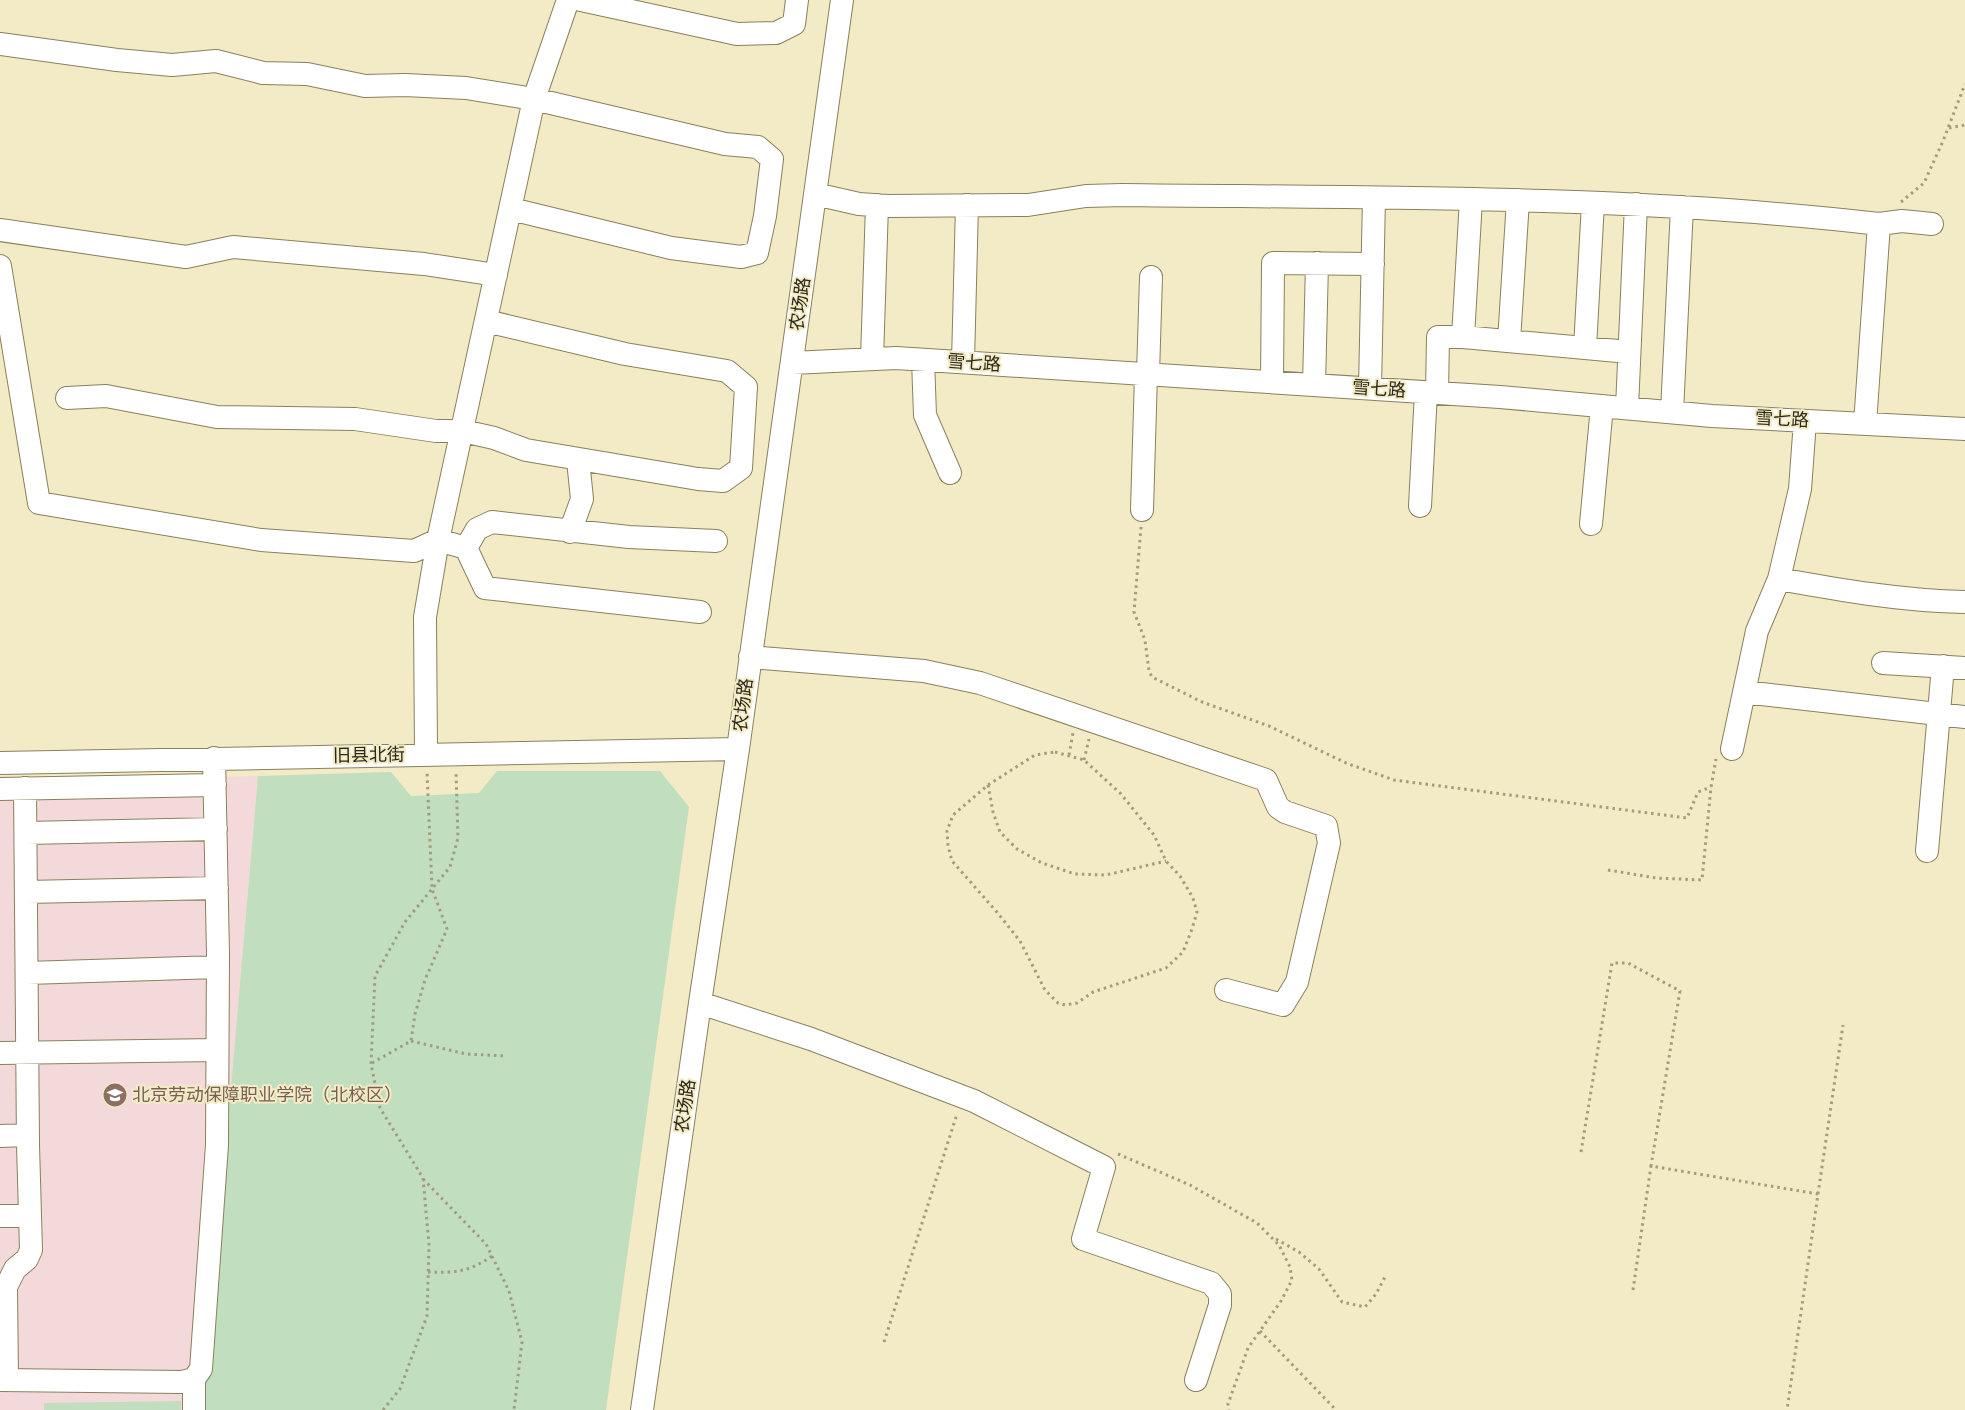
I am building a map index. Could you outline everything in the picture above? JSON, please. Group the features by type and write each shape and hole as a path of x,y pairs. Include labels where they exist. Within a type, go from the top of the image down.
{"street":[{"path":"426,754 425,617 438,540 534,99 568,0"},
{"path":"581,0 737,34 776,33 794,24 797,0"},
{"name":"农场路","path":"642,1410 738,749 842,0"},
{"path":"0,44 117,60 172,65 216,61 263,74 307,74 365,86 405,85 466,88 534,99 725,144 758,147 772,159 765,216 757,253 741,257 671,248 511,209"},
{"path":"815,194 859,204 877,205 1028,205 1086,196 1518,200 1682,207 1802,215 1879,224 1902,221 1932,224"},
{"path":"1370,388 1374,198"},
{"path":"1463,337 1471,199"},
{"path":"1509,341 1518,200"},
{"path":"1585,348 1593,203"},
{"path":"1627,408 1636,204"},
{"path":"872,359 877,205"},
{"path":"963,362 967,205"},
{"path":"1672,412 1682,207"},
{"path":"1865,424 1879,224"},
{"path":"0,230 186,257 234,247 424,264 496,275"},
{"path":"1272,382 1273,263 1373,264"},
{"path":"1314,385 1317,263"},
{"path":"0,266 39,503 261,540 414,552 438,540 466,548 485,588 700,612"},
{"path":"1142,510 1150,277"},
{"path":"67,398 106,396 217,416 355,420 436,431 462,431 494,438 526,450 698,479 723,481 741,468 746,387 727,371 624,354 486,321"},
{"path":"1420,506 1438,337 1463,337 1629,352"},
{"name":"雪七路","path":"792,363 896,358 1431,392 1672,412 1965,430"},
{"path":"923,360 925,415 950,473"},
{"path":"1591,524 1602,406"},
{"path":"1732,749 1757,631 1779,579 1800,489 1805,421"},
{"path":"570,532 582,499 578,460"},
{"path":"466,548 477,529 492,522 570,532 716,541"},
{"path":"1779,579 1865,593 1944,602 1965,602"},
{"path":"750,657 924,671 980,682 1266,780 1278,807 1285,812 1326,826 1329,843 1297,982 1283,1005 1226,990"},
{"path":"1883,663 1954,667 1939,714 1927,851"},
{"path":"1744,692 1965,717"},
{"name":"旧县北街","path":"0,763 738,749"},
{"path":"194,1410 194,1379 201,1369 204,1346 217,1145 218,967 214,758"},
{"path":"0,789 215,784"},
{"path":"25,788 28,1135 32,1250 27,1259 15,1269 6,1287 4,1380 182,1382 194,1379"},
{"path":"26,833 216,829"},
{"path":"26,892 217,888"},
{"path":"27,972 218,967"},
{"path":"700,1003 810,1039 962,1097 1104,1167 1083,1239 1211,1283 1220,1294 1220,1305 1196,1380"},
{"path":"0,1053 217,1050"},
{"path":"0,1136 28,1135"},
{"path":"0,1216 30,1216"}],"path":[{"path":"1902,221 1900,202 1924,183 1965,84"},
{"path":"1948,128 1965,125"},
{"path":"1142,510 1134,612 1146,640 1149,671 1152,677 1174,689 1202,702 1295,737 1346,763 1394,780 1687,818 1698,792 1711,787"},
{"path":"1608,870 1656,878 1702,880 1714,764 1719,752 1732,749"},
{"path":"1055,752 1084,760 1121,794 1154,834 1166,862 1180,876 1193,898 1197,912 1183,952 1166,968 1093,992 1077,1003 1064,1005 1058,1003 1045,990 1020,942 996,911 952,861 947,831 953,815 988,785 1035,756 1055,752"},
{"path":"456,753 458,838 450,867 404,922 376,976 371,1064 380,1108 423,1178 486,1244 509,1291 522,1342 514,1410"},
{"path":"411,1042 415,1014 423,988 447,929 432,889 426,754"},
{"path":"988,785 993,812 1000,832 1017,849 1042,863 1075,874 1106,875 1166,862"},
{"path":"1582,1152 1612,963 1628,964 1680,991 1633,1290"},
{"path":"1787,1410 1843,1024"},
{"path":"371,1064 411,1042 466,1054 506,1056"},
{"path":"884,1342 962,1097"},
{"path":"1111,1151 1190,1185 1257,1223 1279,1245 1290,1267 1292,1280 1281,1301 1248,1348 1228,1404 1229,1410"},
{"path":"1651,1166 1818,1194"},
{"path":"383,1410 400,1389 427,1316 428,1245 423,1178"},
{"path":"1271,1237 1300,1252 1319,1269 1342,1302 1365,1308 1376,1294 1386,1275"},
{"path":"428,1272 452,1273 480,1264 492,1256"},
{"path":"1260,1331 1336,1410"}],"shaded area":[{"name":"北京劳动保障职业学院（北校区）","path":"258,776 203,1410 0,1410 0,781"}],"green space":[{"path":"497,771 660,771 689,807 606,1410 203,1410 258,776 391,772 411,796 479,793"},
{"path":"181,1401 181,1410 44,1410 44,1403"}],"place":[{"name":"北京劳动保障职业学院（北校区）","path":"115,1095"}]}
